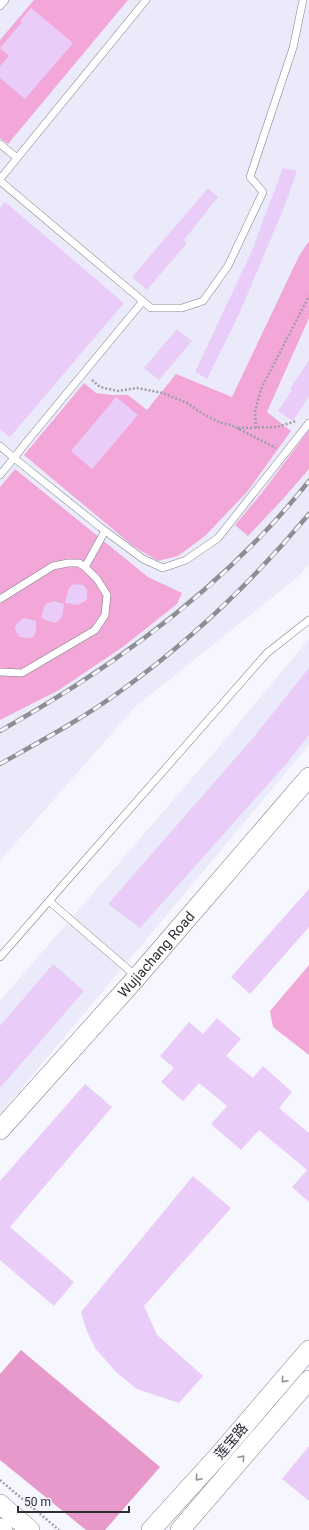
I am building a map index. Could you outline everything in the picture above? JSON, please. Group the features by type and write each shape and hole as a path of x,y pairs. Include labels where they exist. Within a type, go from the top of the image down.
{"main road":[{"name":"Wujiachang Road","path":"0,1130 137,977 309,777"},
{"name":"莲宝路","path":"150,1530 219,1455 309,1350"},
{"name":"莲宝路","path":"180,1530 309,1380"},
{"path":"0,1504 30,1530"}],"lane":[{"path":"0,6 5,0"},
{"path":"146,0 0,180 151,308 182,308 202,300 228,266 263,192 250,177 293,48 303,0"},
{"path":"0,144 17,158"},
{"path":"0,476 143,301"},
{"path":"0,446 105,531 143,559 163,568 186,560 218,538 309,423"},
{"path":"85,567 105,531"},
{"path":"0,599 53,566 68,563 79,563 85,567 97,578 107,595 105,615 96,630 22,673 0,672"},
{"path":"0,957 267,653 309,620"},
{"path":"49,901 137,977"}],"path":[{"path":"256,428 255,411 261,389 309,296"},
{"path":"83,373 100,387 118,390 137,388 163,393 187,403 203,414 221,423 231,425 286,453"},
{"path":"237,428 277,427 299,420"},
{"path":"0,1480 59,1530"}],"shaded area":[{"path":"0,0 309,0 309,564 298,577 135,707 0,861"},
{"path":"34,0 128,0 8,144 0,138 0,40"},
{"path":"309,241 309,318 267,412 291,431 247,492 205,536 178,556 158,561 133,546 24,455 84,383 96,393 128,395 147,410 176,374 232,397 299,256"},
{"path":"309,430 309,469 248,536 235,525 261,494"},
{"path":"15,469 148,577 182,593 177,604 124,646 59,690 0,720 0,487"},
{"path":"309,639 309,745 0,1114 0,1001 219,747"},
{"path":"309,965 309,1055 273,1027 270,1011"},
{"path":"21,1350 160,1467 105,1530 86,1530 0,1460 0,1374"}],"building":[{"path":"31,8 73,43 25,99 0,78 0,66 9,56 0,48 22,22 20,21"},
{"path":"283,168 297,171 285,205 240,312 207,379 195,372 251,253"},
{"path":"208,188 218,197 184,240 187,243 147,290 132,277"},
{"path":"5,202 124,303 10,437 0,429 0,208"},
{"path":"177,329 192,341 159,380 144,368"},
{"path":"309,360 309,396 293,421 278,411"},
{"path":"116,397 138,415 92,469 71,451"},
{"path":"72,585 83,585 87,590 87,600 78,605 65,603 68,590"},
{"path":"54,601 64,604 62,617 54,623 41,618 45,605"},
{"path":"24,618 36,621 36,631 33,637 20,637 16,632 15,628 18,622"},
{"path":"309,668 309,735 287,763 140,928 108,904 253,738"},
{"path":"309,889 309,927 250,994 231,977"},
{"path":"53,964 84,991 0,1088 0,1026"},
{"path":"217,1018 241,1039 226,1056 253,1078 263,1066 292,1092 279,1108 309,1133 309,1202 292,1187 307,1170 259,1130 241,1150 211,1124 227,1106 199,1083 183,1101 161,1082 174,1068 160,1056 189,1022 203,1034"},
{"path":"85,1084 112,1107 10,1227 74,1282 54,1306 0,1260 0,1181"},
{"path":"193,1176 231,1208 144,1306 157,1335 203,1376 179,1403 137,1389 116,1372 95,1348 86,1329 81,1312"},
{"path":"309,1446 309,1501 282,1479"}],"railway":[{"path":"0,731 86,679 167,621 242,555 277,519 309,481"},
{"path":"0,764 93,710 148,671 173,651 244,586 309,514"}]}
